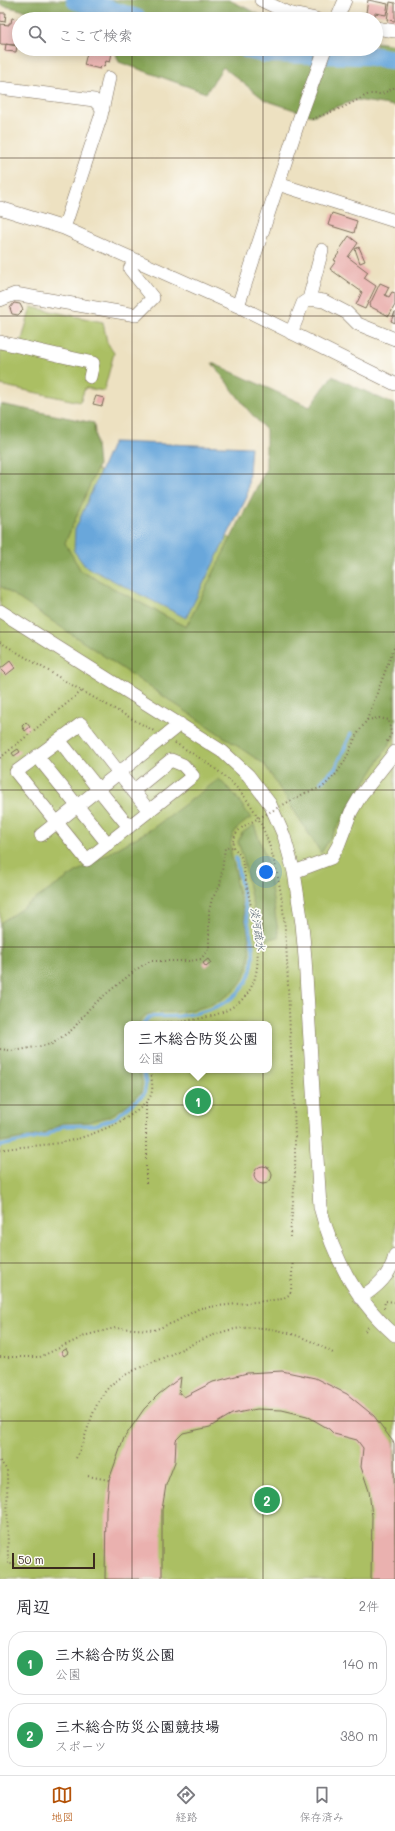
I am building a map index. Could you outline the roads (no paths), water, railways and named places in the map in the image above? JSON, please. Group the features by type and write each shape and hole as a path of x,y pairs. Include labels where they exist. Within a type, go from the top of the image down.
{"street":[{"path":"261,0 286,12"},
{"path":"340,12 345,0"},
{"path":"383,29 395,31"},
{"path":"238,306 299,120 322,56"},
{"path":"64,228 103,109 109,78"},
{"path":"0,88 94,100 103,109"},
{"path":"278,184 395,221"},
{"path":"0,208 64,228 134,261 238,306 395,384"},
{"path":"291,333 303,303 309,299 322,250"},
{"path":"0,300 15,294 136,316 153,298 130,269 134,261"},
{"path":"309,299 324,302 347,313 358,324 395,339"},
{"path":"0,342 93,363 90,377"},
{"path":"0,611 223,752 254,781 270,804 280,824 294,872 302,924 320,1207 335,1254 347,1278 360,1298 395,1335"},
{"path":"134,791 171,760 183,765 193,776 108,844 87,860 16,772 81,724 149,811"},
{"path":"41,835 180,724"},
{"path":"59,740 129,827"},
{"path":"294,872 331,858 338,846 351,812 390,749"},
{"path":"37,756 108,844"},
{"path":"360,1298 384,1279 392,1266 395,1255"}],"water":[{"path":"113,442 251,447 247,497 186,618 85,566 74,551 75,530"}],"waterway":[{"path":"76,0 115,12"},
{"path":"371,56 395,60"},
{"name":"淡河疏水","path":"321,782 336,767 351,734"},
{"name":"淡河疏水","path":"146,1021 149,1017 194,1014 221,1005 232,998 241,989 248,978 252,964 253,948 236,858"},
{"name":"淡河疏水","path":"0,1146 45,1136 63,1126 95,1125 115,1118 144,1094 146,1083 144,1073"}],"place":[{"name":"三木総合防災公園","path":"198,1101"},
{"name":"三木総合防災公園競技場","path":"267,1500"}]}
